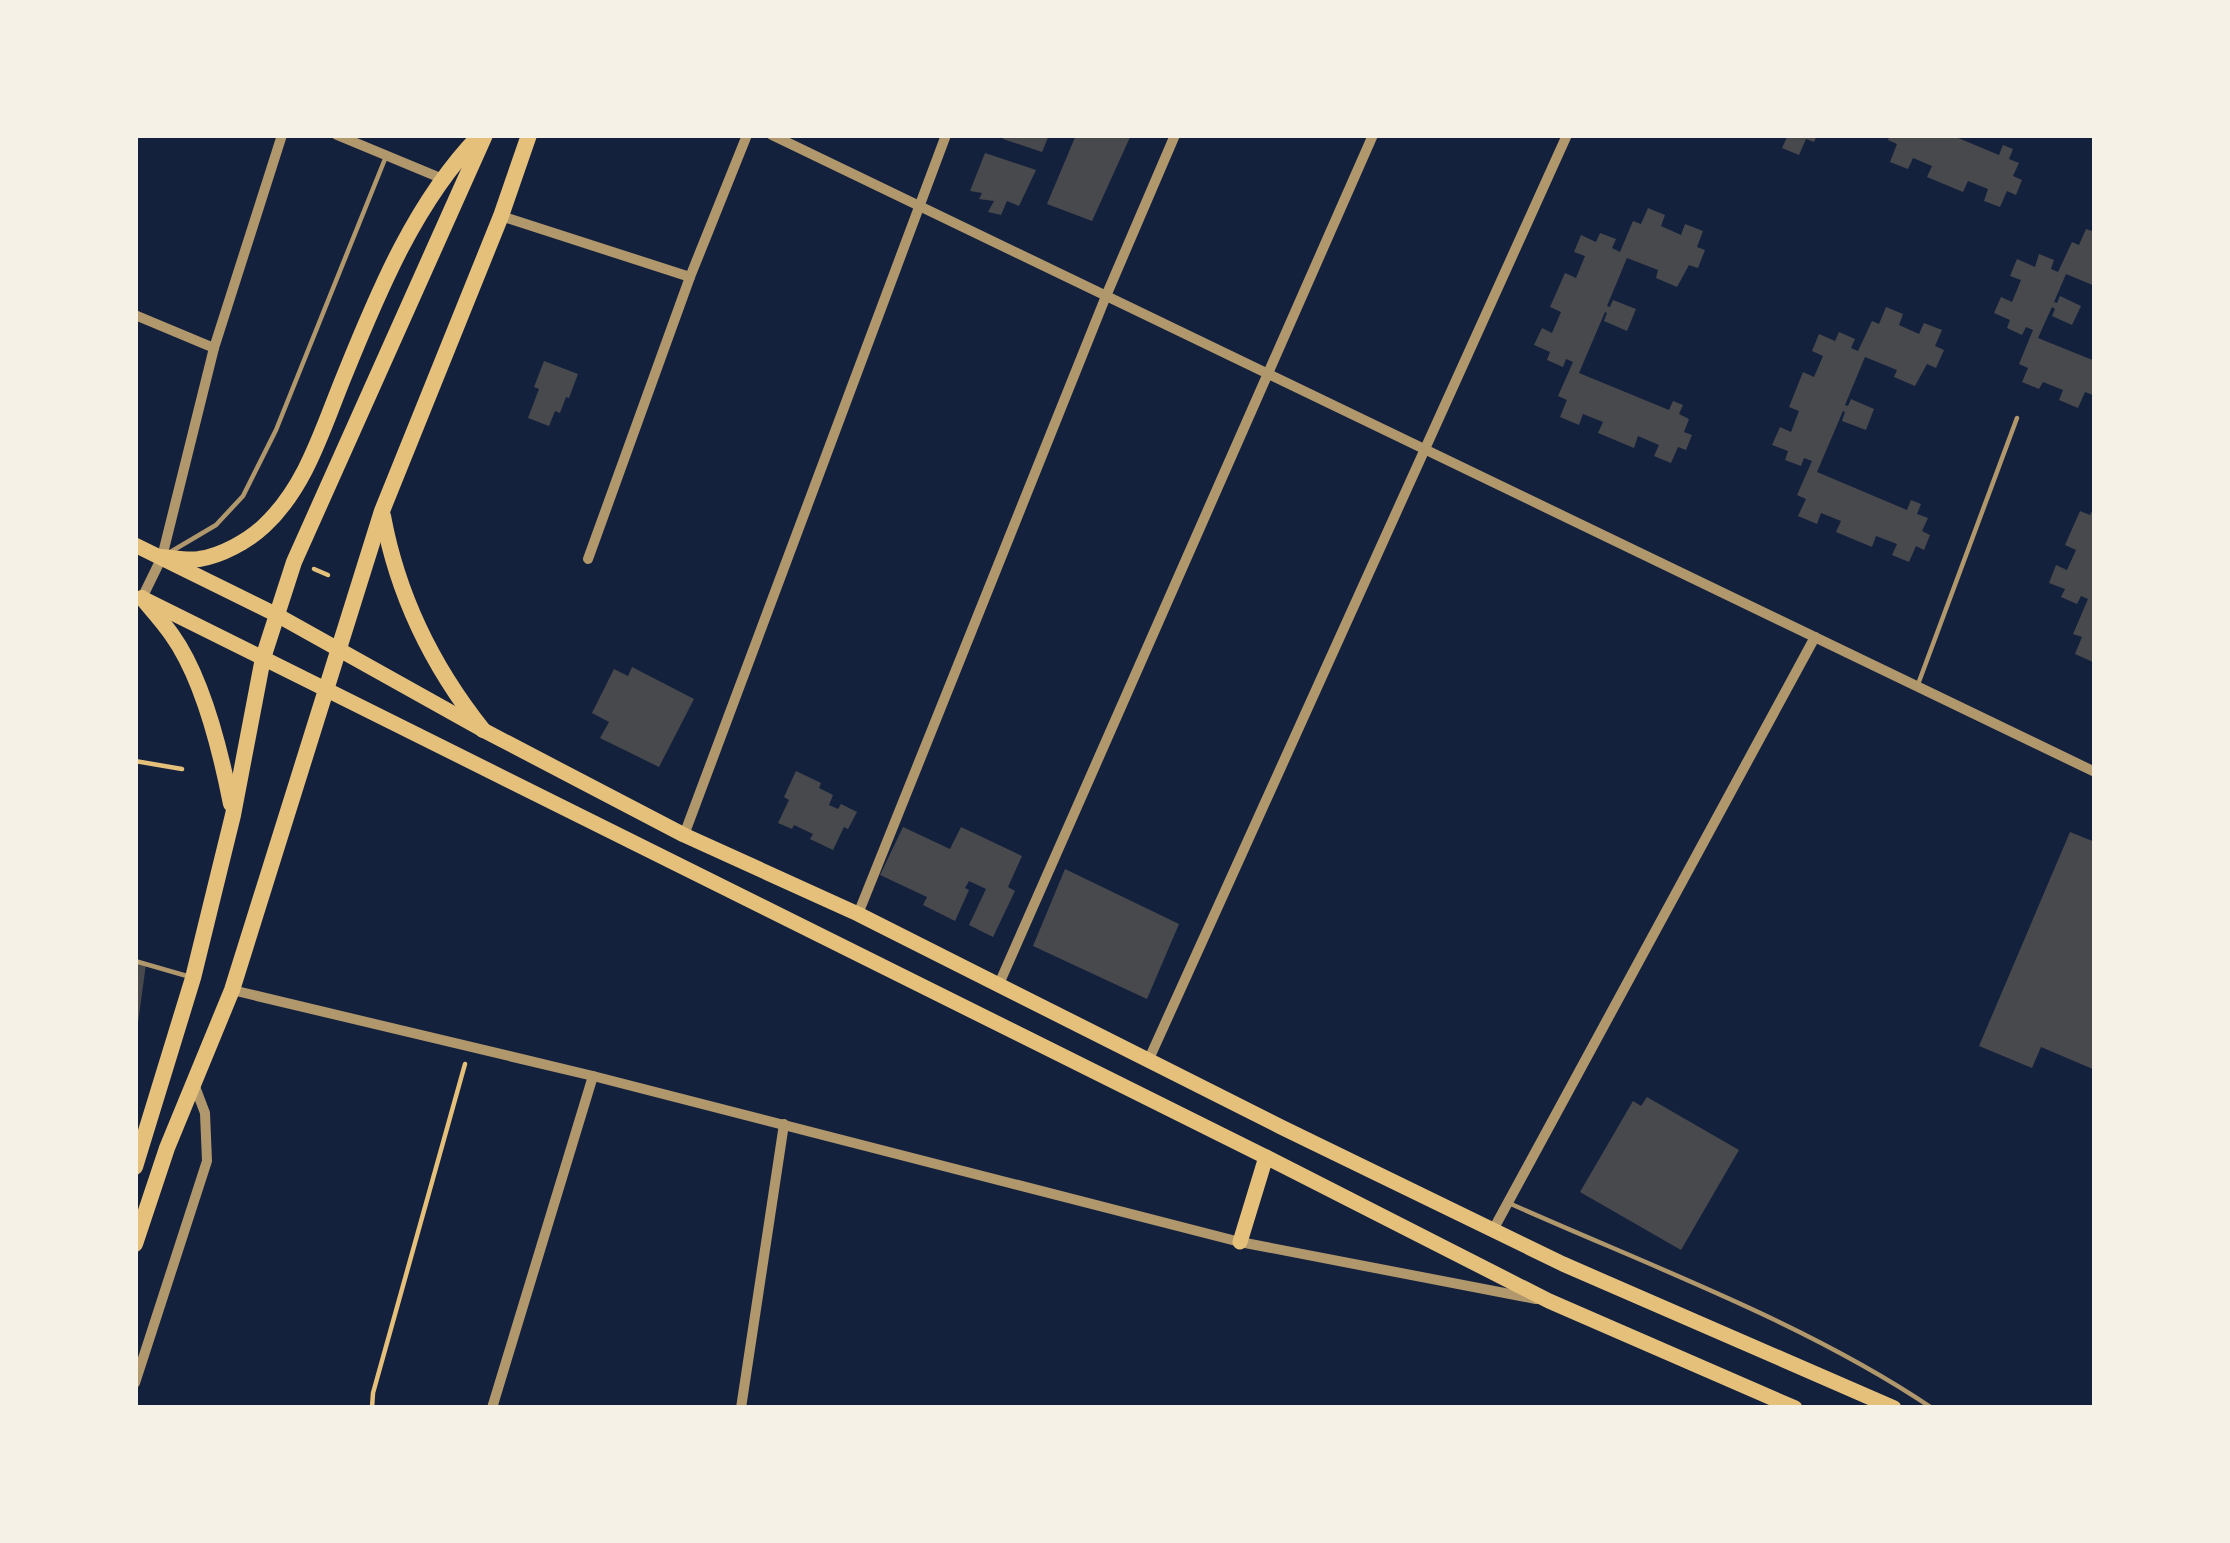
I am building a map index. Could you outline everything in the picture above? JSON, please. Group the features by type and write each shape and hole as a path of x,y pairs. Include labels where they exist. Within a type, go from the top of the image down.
{"main road":[{"path":"162,557 197,560 220,552 261,530 284,505 305,472 408,236 455,160 483,135"},
{"path":"135,1167 193,978 233,815 263,658 294,562 483,135"},
{"path":"135,1244 167,1148 232,990 382,511 529,135"},
{"path":"382,511 397,573 420,633 438,668 483,730"},
{"path":"135,545 277,615 684,835 858,914 1563,1264 1894,1408"},
{"path":"139,596 1550,1301 1789,1407"},
{"path":"139,596 174,637 193,677 216,741 233,815"},
{"path":"1240,1241 1266,1157"}],"street":[{"path":"139,596 162,557 214,348 282,135"},
{"path":"337,135 443,179"},
{"path":"588,559 747,135"},
{"path":"772,135 2095,772"},
{"path":"684,835 946,135"},
{"path":"858,914 1175,135"},
{"path":"999,984 1373,135"},
{"path":"1149,1059 1567,135"},
{"path":"501,216 690,277"},
{"path":"135,315 214,348"},
{"path":"1493,1230 1815,638"},
{"path":"232,990 593,1076 1240,1241 1550,1301"},
{"path":"492,1408 593,1076"},
{"path":"135,1383 207,1161 205,1113 194,1084"},
{"path":"742,1408 784,1124"}],"lane":[{"path":"162,557 216,525 243,496 276,430 386,154"},
{"path":"1917,687 2017,418"},
{"path":"135,961 193,978"},
{"path":"1508,1203 1780,1323 1865,1366 1932,1408"}],"path":[{"path":"314,569 328,574"},
{"path":"135,761 182,769"},
{"path":"372,1408 469,1046"}],"building":[{"path":"1005,135 1049,135 1042,152 1003,139"},
{"path":"1076,135 1131,135 1092,221 1047,204"},
{"path":"1788,135 1817,135 1814,142 1806,139 1799,155 1782,148"},
{"path":"1890,135 1951,135 1999,155 2003,145 2013,149 2009,159 2019,163 2013,176 2022,180 2016,195 2007,191 2000,207 1984,201 1988,189 1968,181 1963,192 1927,177 1932,166 1913,158 1908,169 1890,162 1897,144 1888,140"},
{"path":"985,153 1036,170 1019,206 1007,201 1001,215 988,212 994,201 979,199 982,193 970,191"},
{"path":"1648,208 1665,215 1661,226 1681,235 1685,224 1703,231 1697,247 1705,250 1698,268 1689,265 1677,287 1656,278 1658,270 1627,258 1607,306 1613,300 1636,309 1627,331 1604,321 1605,312 1579,373 1669,410 1673,401 1683,405 1679,414 1689,419 1684,432 1692,435 1686,450 1678,447 1671,463 1654,456 1659,445 1638,436 1634,448 1598,433 1603,422 1583,414 1579,425 1560,417 1567,400 1558,396 1573,362 1566,359 1563,367 1547,360 1550,352 1534,345 1542,328 1552,333 1561,312 1550,307 1565,273 1576,278 1585,256 1574,252 1581,235 1596,242 1600,233 1616,239 1612,248 1620,252 1633,221 1641,224"},
{"path":"2086,229 2095,232 2095,286 2066,274 2054,302 2060,296 2081,306 2072,325 2052,316 2052,307 2038,338 2095,361 2095,391 2093,395 2085,392 2078,408 2059,400 2063,390 2043,382 2039,389 2022,382 2028,368 2019,364 2033,330 2026,327 2022,335 2007,328 2010,320 1994,313 2001,297 2012,302 2021,280 2010,276 2017,259 2035,267 2039,254 2054,260 2051,269 2058,272 2072,242 2079,245"},
{"path":"1886,307 1903,314 1899,325 1919,334 1924,323 1942,330 1935,346 1944,350 1936,368 1927,364 1915,386 1894,377 1897,370 1865,357 1845,405 1851,399 1874,409 1866,430 1842,421 1843,411 1817,472 1907,510 1911,500 1921,504 1917,514 1928,518 1922,531 1930,535 1924,550 1916,546 1909,562 1892,555 1897,544 1876,536 1872,547 1836,532 1841,521 1821,513 1817,524 1798,516 1806,499 1797,495 1812,461 1804,458 1801,466 1785,460 1788,451 1772,445 1780,427 1791,432 1799,411 1789,407 1803,372 1814,377 1823,356 1812,351 1819,334 1835,341 1839,332 1855,339 1851,348 1858,351 1872,321 1879,324"},
{"path":"544,361 578,374 569,398 560,413 555,411 549,426 528,418"},
{"path":"2095,505 2093,662 2075,654 2082,637 2073,634 2088,599 2081,596 2077,604 2061,597 2065,589 2049,583 2056,565 2067,570 2076,550 2065,545 2080,511 2090,515"},
{"path":"632,667 694,699 659,767 600,738 609,722 592,713 614,669 628,676"},
{"path":"796,771 833,795 829,805 838,809 841,804 857,812 833,850 810,839 813,834 778,823"},
{"path":"903,827 950,849 961,827 1022,856 1008,887 1015,891 993,937 969,925 986,889 969,881 955,921 923,905 927,897 880,875"},
{"path":"2070,832 2095,842 2095,1070 2041,1047 2032,1068 1979,1046"},
{"path":"1065,869 1179,924 1147,999 1033,946"},
{"path":"135,961 146,964 138,1023 135,1023"},
{"path":"1647,1097 1739,1150 1681,1250 1580,1192 1633,1101 1641,1106"}]}
